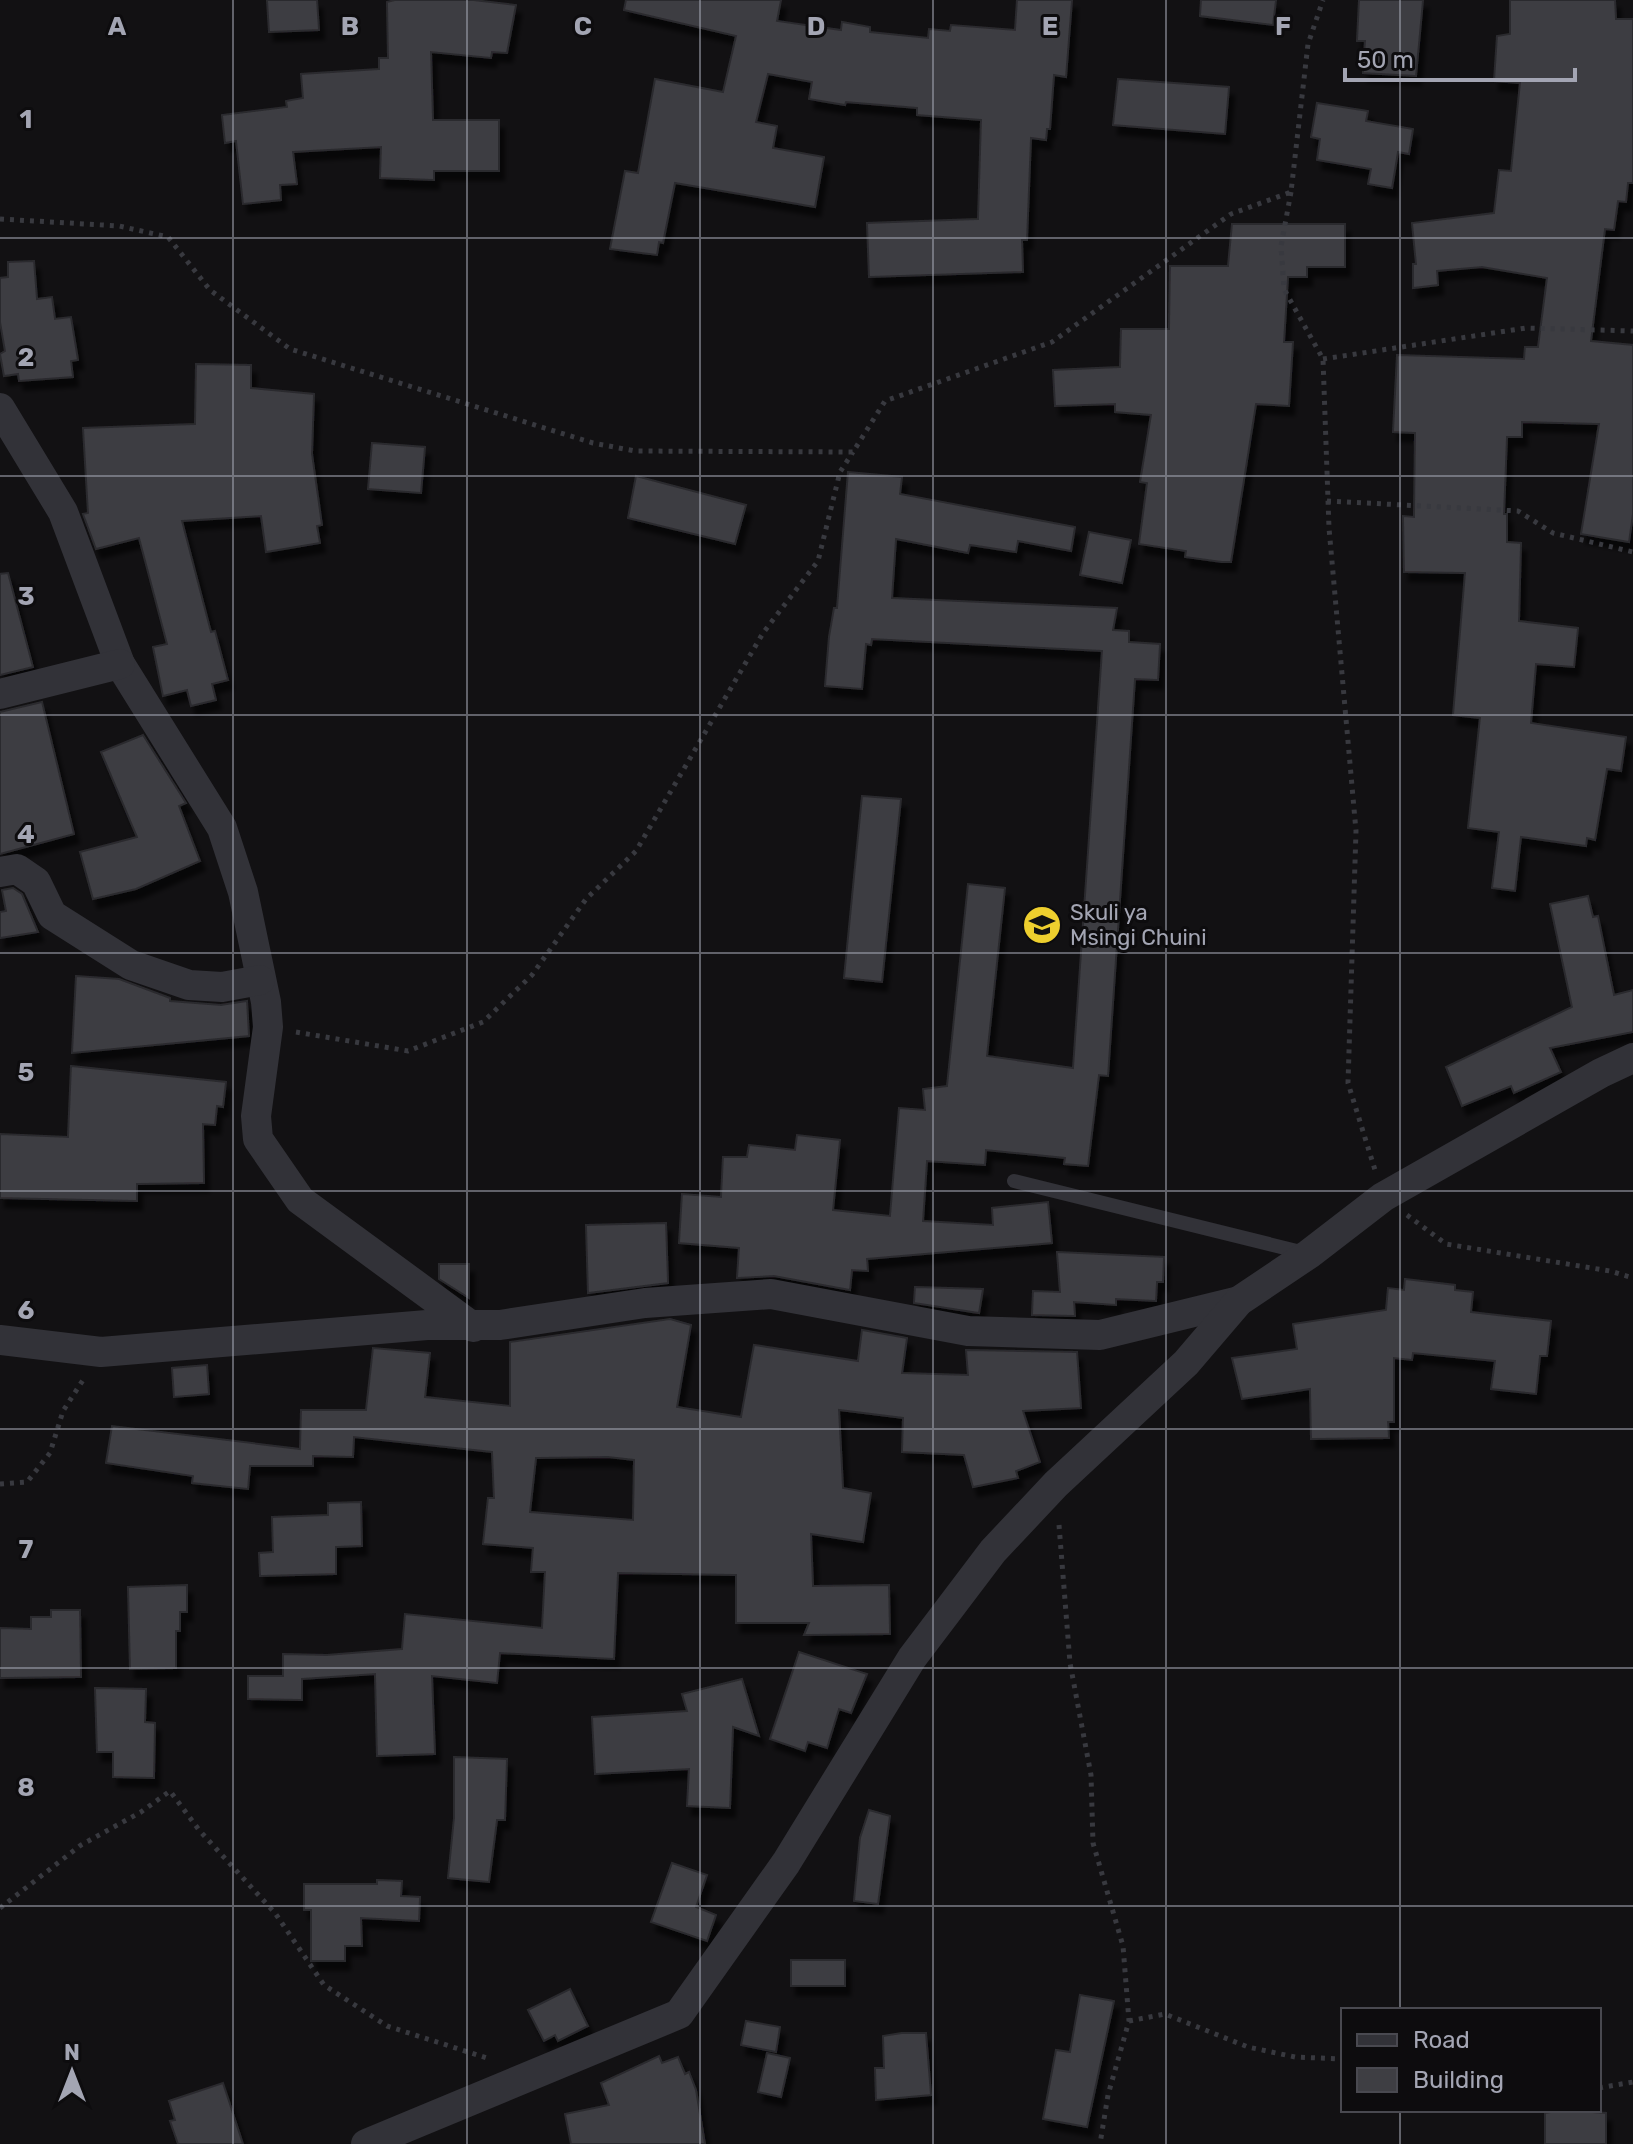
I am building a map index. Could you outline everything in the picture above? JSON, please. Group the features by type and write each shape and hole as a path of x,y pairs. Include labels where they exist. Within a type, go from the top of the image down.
{"street":[{"path":"0,408 63,512 120,664 222,828 243,892 268,1027 256,1116 258,1139 300,1200 473,1327"},
{"path":"0,694 120,664"},
{"path":"0,872 17,869 36,882 52,915 131,965 189,985 222,987 260,980"},
{"path":"366,2144 679,2014 786,1863 912,1658 993,1551 1056,1484 1186,1363 1239,1301 1309,1254 1383,1197 1601,1073 1633,1058"},
{"path":"0,1340 101,1352 427,1325 473,1327 645,1303 771,1294 968,1331 1100,1335 1239,1301"}],"lane":[{"path":"1014,1181 1309,1254"}],"path":[{"path":"1323,0 1308,44 1291,192 1281,246 1284,289 1323,359 1327,501 1356,831 1348,1083 1383,1197 1446,1244 1610,1271 1633,1278"},
{"path":"268,1027 408,1051 483,1022 532,975 586,899 636,851 763,633 818,561 840,472 885,401 1052,342 1231,214 1291,192"},
{"path":"0,219 119,226 168,237 210,290 290,349 593,443 635,451 724,449 853,452"},
{"path":"1323,359 1526,328 1633,331"},
{"path":"1327,501 1518,511 1553,533 1633,552"},
{"path":"0,1484 27,1482 50,1453 63,1411 101,1352"},
{"path":"1056,1484 1070,1663 1091,1775 1093,1843 1123,1946 1129,2021 1108,2095 1100,2144"},
{"path":"0,1908 81,1845 141,1812 170,1791 199,1830 275,1913 324,1985 387,2026 533,2075"},
{"path":"1129,2021 1165,2014 1248,2047 1295,2057 1341,2059"},
{"path":"1601,2088 1633,2082"}],"building":[{"path":"267,0 317,0 319,30 269,32"},
{"path":"473,0 516,5 507,53 492,52 491,58 431,52 433,120 499,120 499,171 434,171 434,180 380,178 381,147 293,152 297,184 280,185 281,200 243,204 236,141 225,143 222,115 287,107 286,101 303,98 301,74 379,69 379,58 388,58 387,2"},
{"path":"626,0 781,0 777,21 841,30 842,22 870,27 870,32 928,38 929,29 950,31 951,25 1015,30 1017,0 1072,0 1066,77 1054,75 1050,129 1047,129 1046,140 1031,138 1027,240 1022,240 1023,272 869,277 867,223 978,219 981,120 917,115 917,108 846,102 845,105 809,99 812,82 768,74 756,122 777,126 773,148 824,157 815,207 675,183 663,243 659,242 657,255 610,249 625,171 638,173 655,79 723,92 736,36 624,10"},
{"path":"1201,0 1276,0 1273,25 1200,16"},
{"path":"1359,0 1423,0 1416,76 1363,73 1365,41 1357,41"},
{"path":"1510,0 1615,0 1616,19 1633,19 1633,183 1628,183 1626,202 1618,201 1614,230 1605,229 1591,341 1633,345 1633,514 1629,542 1581,534 1599,424 1522,422 1522,437 1507,437 1504,514 1507,514 1507,542 1521,543 1519,621 1578,628 1574,667 1536,664 1531,723 1626,737 1621,771 1607,769 1595,840 1587,838 1586,846 1521,837 1515,891 1492,888 1499,832 1468,828 1480,718 1453,715 1465,573 1404,572 1403,516 1414,517 1415,433 1393,432 1397,355 1524,359 1525,347 1538,347 1547,278 1482,267 1437,271 1438,285 1413,288 1413,264 1416,264 1412,223 1494,213 1499,170 1511,171 1520,83 1494,81 1497,36 1510,34"},
{"path":"1118,79 1229,87 1225,134 1113,125"},
{"path":"1317,103 1368,111 1366,121 1413,129 1409,154 1398,152 1392,188 1368,184 1371,169 1317,160 1320,139 1311,137"},
{"path":"1232,224 1345,224 1345,267 1307,267 1307,277 1288,277 1284,342 1293,342 1289,406 1256,404 1231,562 1222,562 1185,557 1186,551 1139,544 1147,483 1140,482 1151,415 1115,412 1115,404 1055,406 1053,370 1120,367 1121,329 1169,329 1170,266 1228,266"},
{"path":"34,261 37,299 52,297 55,319 71,317 78,360 71,361 73,377 19,381 18,374 4,376 0,354 5,351 0,322 0,278 8,277 8,262"},
{"path":"196,364 251,365 251,388 314,394 312,454 322,525 317,526 320,543 266,552 261,516 182,521 211,632 215,631 228,680 212,684 216,700 191,706 187,690 163,696 153,647 167,644 139,538 96,549 83,514 88,513 83,428 195,424"},
{"path":"372,443 425,447 421,493 368,489"},
{"path":"848,472 902,477 900,494 1075,527 1071,551 1018,541 1016,552 970,545 968,553 896,539 892,598 1117,608 1113,630 1129,631 1129,642 1160,644 1158,680 1135,679 1108,1076 1099,1075 1088,1166 1064,1164 1065,1158 986,1150 985,1165 927,1161 923,1221 993,1225 992,1208 1048,1202 1052,1243 867,1259 868,1271 852,1270 850,1290 774,1276 737,1278 739,1248 679,1243 682,1194 721,1197 723,1157 747,1157 749,1145 795,1150 797,1135 840,1140 833,1210 890,1216 899,1108 925,1110 923,1089 947,1086 968,884 1005,888 987,1056 1073,1068 1102,651 872,639 871,645 866,644 862,689 825,686 829,637 834,608 837,608"},
{"path":"636,476 746,505 735,544 628,518"},
{"path":"1089,532 1131,540 1122,583 1080,575"},
{"path":"8,573 33,667 0,675 0,574"},
{"path":"42,702 74,834 0,854 0,712"},
{"path":"143,735 186,803 179,806 200,861 136,889 93,899 80,852 137,837 101,752"},
{"path":"862,796 901,799 882,982 844,978"},
{"path":"13,888 22,894 38,932 0,938 0,912 6,911 2,890"},
{"path":"1588,896 1593,917 1598,916 1614,995 1633,990 1633,1032 1550,1048 1561,1072 1514,1093 1511,1086 1462,1106 1446,1067 1572,1007 1550,904"},
{"path":"76,976 119,979 170,998 170,1001 221,1005 247,1001 249,1036 72,1053"},
{"path":"71,1066 226,1082 223,1107 217,1106 215,1125 203,1124 204,1183 137,1184 137,1201 0,1198 0,1134 68,1137"},
{"path":"666,1223 668,1283 588,1293 586,1225"},
{"path":"1057,1252 1164,1257 1163,1282 1157,1282 1156,1301 1116,1299 1116,1305 1074,1302 1075,1316 1032,1315 1033,1291 1060,1292"},
{"path":"439,1264 469,1264 469,1298 439,1279"},
{"path":"1405,1279 1455,1285 1455,1290 1473,1292 1471,1312 1551,1321 1547,1356 1540,1356 1536,1394 1491,1389 1495,1361 1413,1353 1412,1360 1394,1358 1394,1422 1388,1422 1389,1438 1311,1439 1310,1389 1242,1399 1232,1358 1297,1349 1293,1324 1386,1310 1388,1288 1404,1290"},
{"path":"915,1287 983,1289 979,1313 914,1303"},
{"path":"670,1319 691,1325 677,1407 741,1417 754,1345 858,1361 862,1330 907,1338 902,1373 968,1375 966,1350 1077,1352 1081,1408 1023,1411 1040,1462 1016,1471 1018,1478 973,1487 964,1455 902,1452 903,1418 839,1410 843,1488 871,1493 863,1542 811,1534 813,1586 889,1585 890,1634 804,1635 809,1623 736,1623 736,1575 618,1573 614,1659 500,1653 497,1683 432,1676 435,1754 377,1756 375,1674 302,1679 302,1700 248,1699 248,1676 283,1676 283,1654 327,1655 402,1649 405,1614 542,1628 545,1572 531,1572 533,1548 483,1544 488,1498 494,1498 492,1452 354,1437 353,1457 313,1456 313,1466 250,1466 248,1489 192,1483 193,1476 106,1463 112,1426 300,1449 301,1410 366,1410 373,1348 430,1353 425,1397 510,1406 510,1342","holes":["608,1457 634,1460 633,1520 530,1512 536,1458"]},
{"path":"207,1365 209,1394 174,1397 172,1368"},
{"path":"361,1502 362,1546 336,1547 336,1574 260,1576 259,1553 273,1552 272,1517 328,1515 328,1503"},
{"path":"187,1585 187,1612 180,1612 180,1631 176,1631 176,1668 130,1669 128,1587"},
{"path":"51,1610 80,1610 81,1677 0,1678 0,1628 31,1629 31,1617 51,1617"},
{"path":"799,1652 867,1674 851,1713 839,1709 827,1748 808,1742 805,1751 770,1739"},
{"path":"742,1679 759,1736 733,1727 730,1808 687,1806 689,1769 595,1774 592,1717 687,1711 682,1694"},
{"path":"95,1688 146,1689 145,1722 155,1723 154,1778 113,1777 113,1752 97,1752"},
{"path":"454,1757 507,1759 505,1820 497,1820 489,1882 448,1878 454,1818"},
{"path":"869,1810 890,1816 878,1904 854,1901 860,1838"},
{"path":"672,1863 707,1875 696,1907 716,1915 707,1941 651,1922"},
{"path":"377,1880 402,1881 401,1896 420,1897 419,1921 361,1918 362,1946 345,1946 345,1961 311,1961 311,1910 304,1910 304,1884 377,1884"},
{"path":"791,1960 845,1960 845,1986 791,1986"},
{"path":"570,1989 588,2026 558,2041 555,2035 544,2041 528,2010"},
{"path":"1080,1995 1114,2001 1087,2127 1043,2119 1056,2050 1070,2052"},
{"path":"746,2021 780,2027 776,2052 741,2045"},
{"path":"926,2033 931,2095 876,2100 875,2068 884,2068 883,2036"},
{"path":"767,2053 790,2058 781,2097 758,2092"},
{"path":"659,2056 662,2063 678,2057 685,2074 689,2072 696,2090 705,2144 571,2144 565,2114 609,2105 601,2083"},
{"path":"223,2083 243,2144 178,2144 170,2121 175,2120 169,2101"},
{"path":"1545,2113 1606,2113 1606,2144 1545,2144"}],"place":[{"name":"Skuli ya Msingi Chuini","path":"1042,925"}]}
